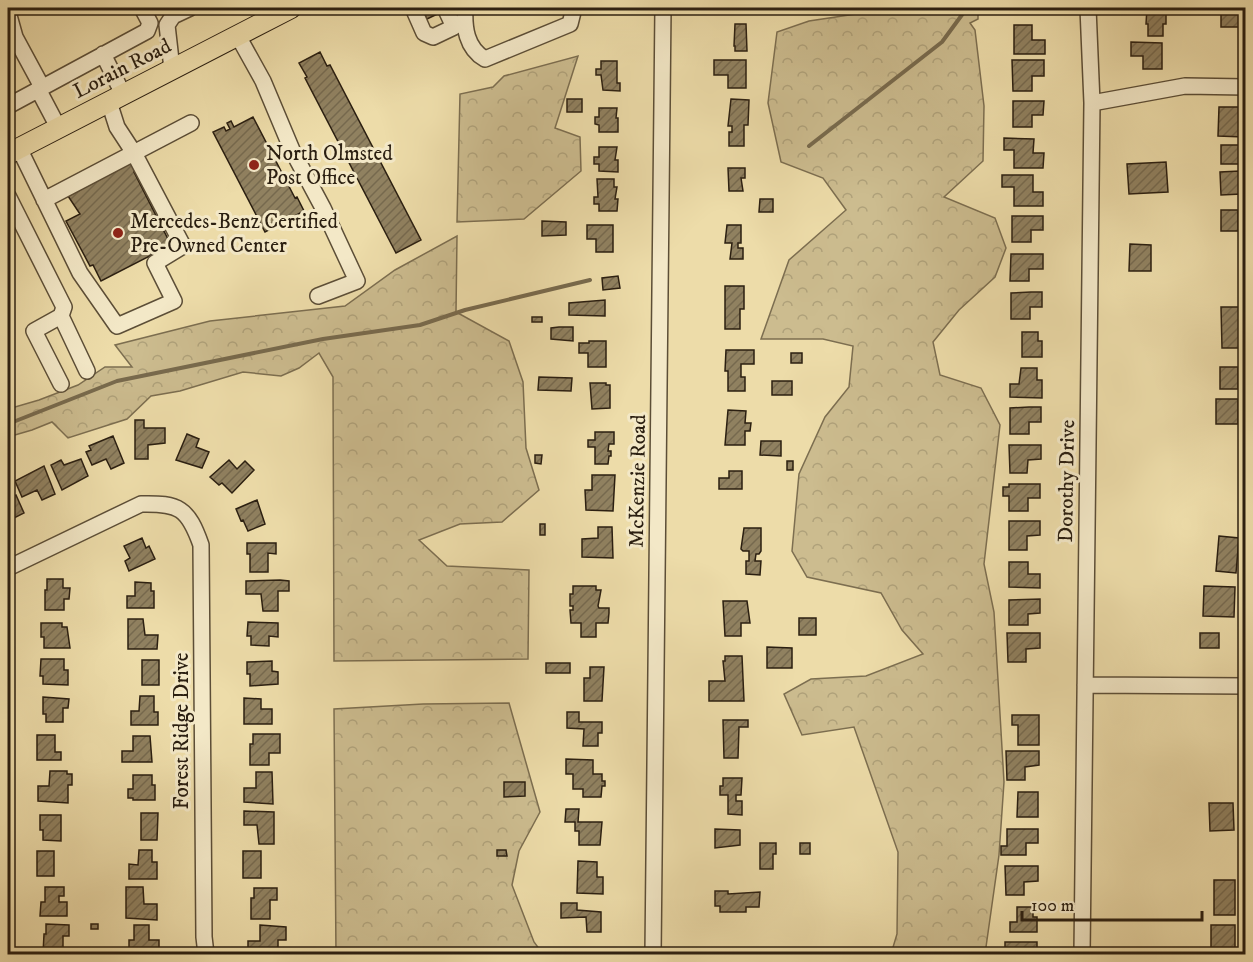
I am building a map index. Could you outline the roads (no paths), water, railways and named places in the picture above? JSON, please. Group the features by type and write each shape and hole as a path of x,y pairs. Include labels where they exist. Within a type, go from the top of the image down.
{"main road":[{"name":"Lorain Road","path":"13,151 238,36 287,8"}],"street":[{"path":"8,106 147,31 150,23 142,8"},
{"path":"172,69 166,26 172,12 190,8"},
{"path":"413,8 424,33 433,37 454,27 446,10"},
{"path":"465,8 464,30 477,55 485,59 570,24 574,8"},
{"name":"McKenzie Road","path":"653,954 663,8"},
{"name":"Dorothy Drive","path":"1082,954 1092,103 1088,8"},
{"path":"8,12 15,37 58,127"},
{"path":"238,36 263,81 292,150 323,208 357,281 318,296"},
{"path":"13,151 44,200 80,273 117,326 174,301 155,263 183,246 134,153 117,127 116,98 103,54"},
{"path":"1092,103 1185,86 1245,87"},
{"path":"44,200 191,123"},
{"path":"8,201 14,226 64,306 61,316 87,371"},
{"path":"61,316 34,331 61,384"},
{"name":"Forest Ridge Drive","path":"8,568 141,504 163,503 184,511 195,528 201,545 206,954"},
{"path":"1085,685 1245,686"}],"waterway":[{"path":"809,146 942,42 967,8"},
{"path":"8,424 117,381 323,339 420,325 465,310 590,280"}],"place":[{"name":"North Olmsted Post Office","path":"254,165"},
{"name":"Mercedes-Benz Certified Pre-Owned Center","path":"118,233"}]}
